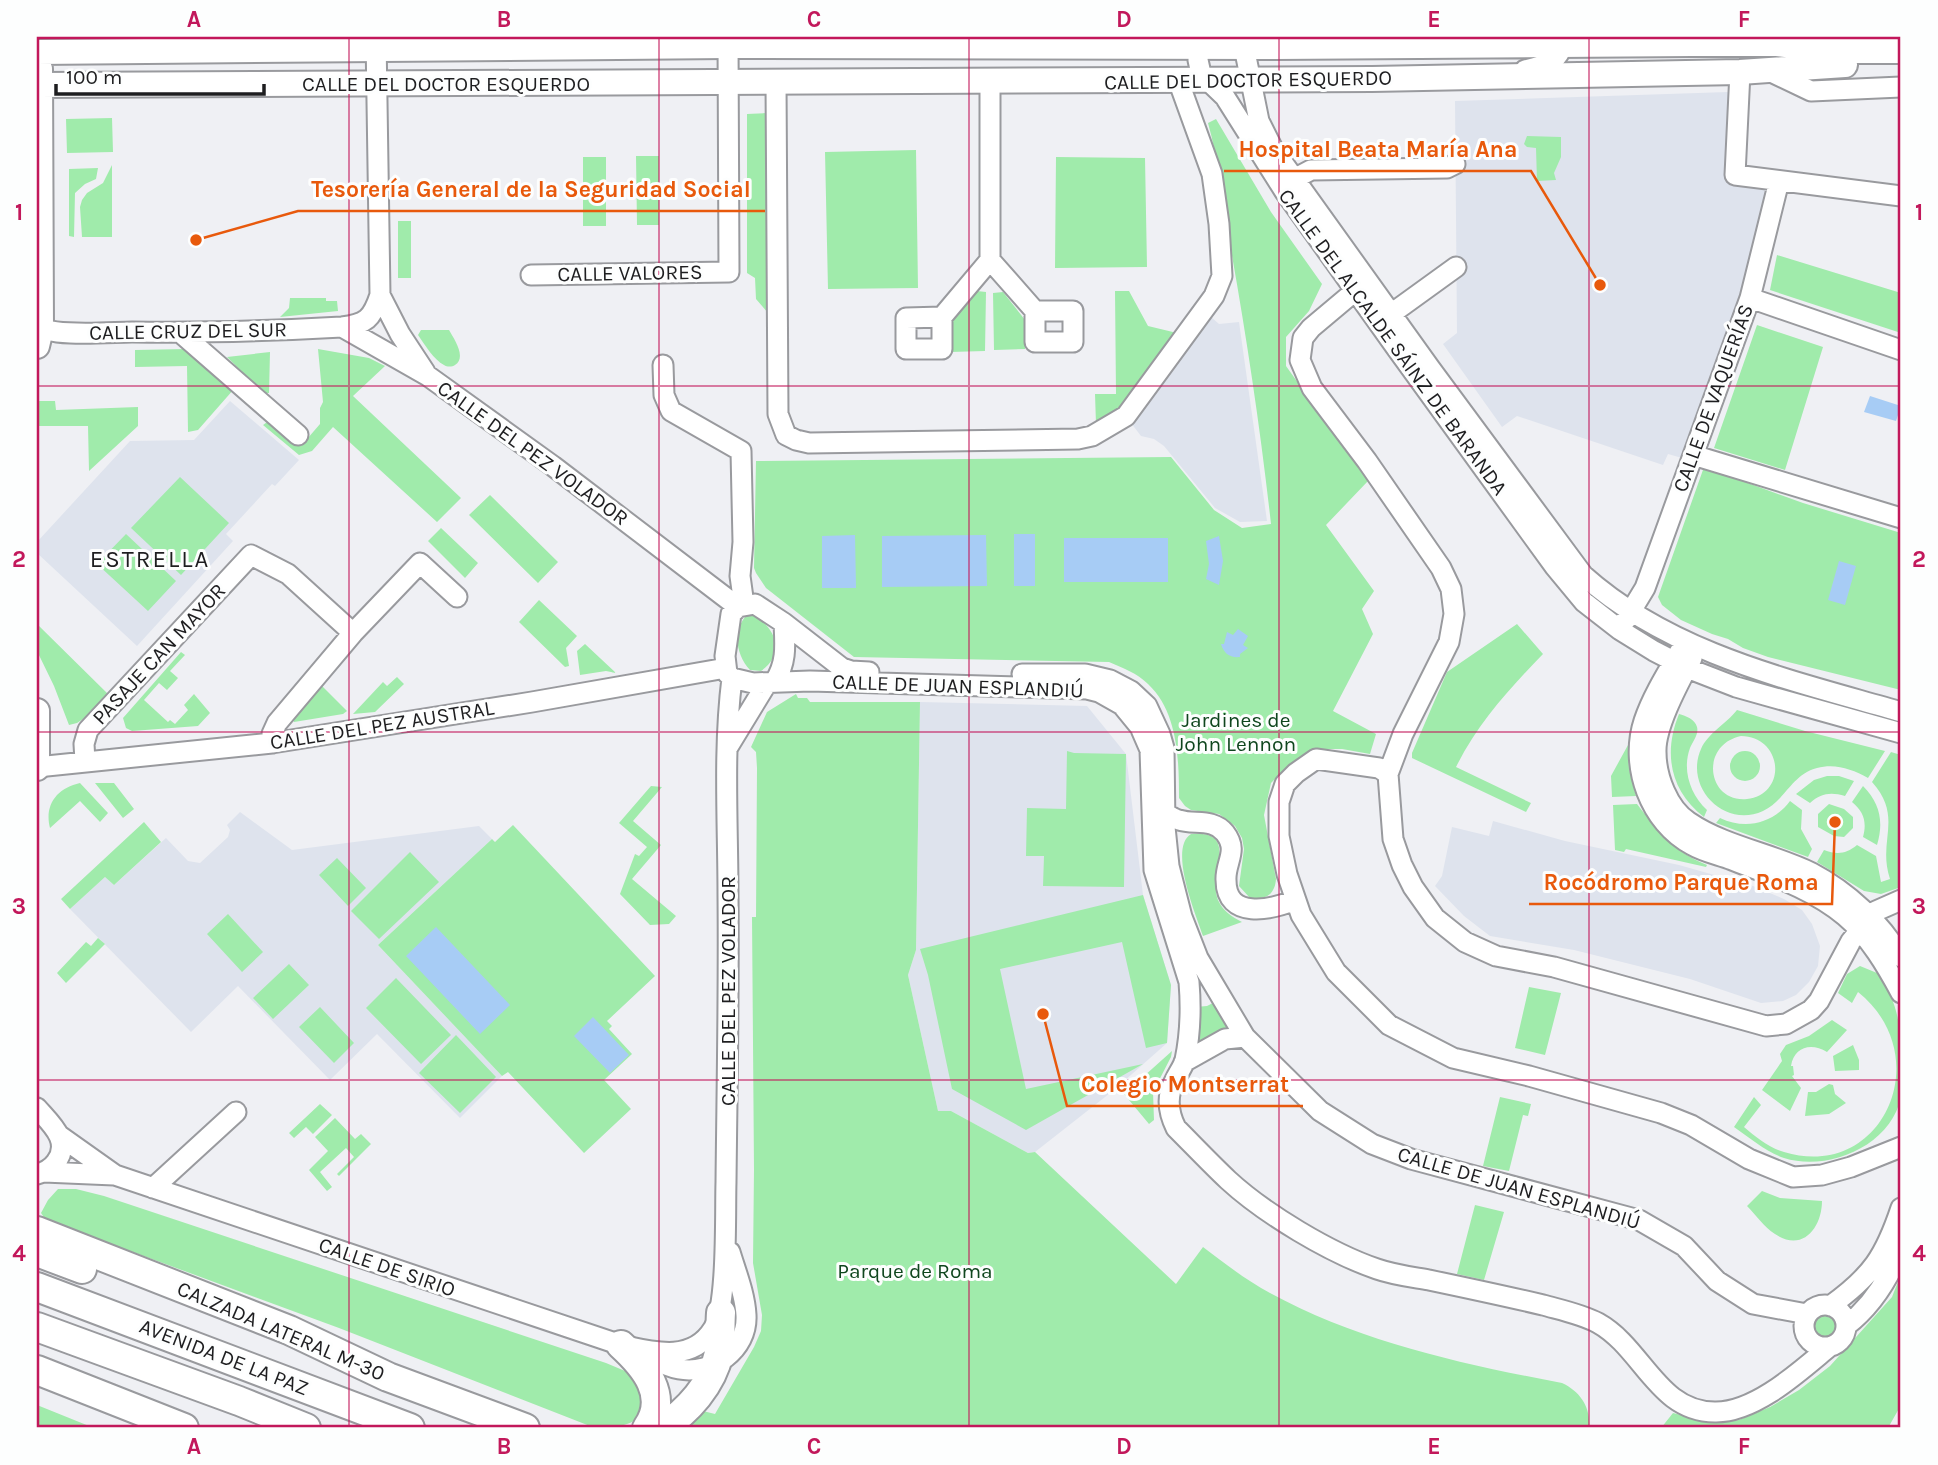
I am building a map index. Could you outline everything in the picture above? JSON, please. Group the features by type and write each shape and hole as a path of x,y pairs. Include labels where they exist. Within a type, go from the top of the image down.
{"highway":[{"name":"CALZADA LATERAL M-30","path":"37,1231 289,1330 388,1377 526,1428"},
{"path":"37,1252 278,1342 388,1377"},
{"name":"AVENIDA DE LA PAZ","path":"37,1287 410,1428"},
{"path":"662,1428 693,1404 714,1365 719,1354 721,1313"},
{"name":"AVENIDA DE LA PAZ","path":"37,1327 306,1428"},
{"path":"621,1345 642,1364 655,1386 654,1414 647,1428"},
{"path":"37,1370 184,1428"}],"main road":[{"name":"CALLE DEL DOCTOR ESQUERDO","path":"38,47 728,41 990,46 1200,42 1563,41 1777,44 1836,51 1901,51"},
{"path":"990,46 990,82"},
{"path":"38,47 38,333"},
{"name":"CALLE DEL DOCTOR ESQUERDO","path":"39,85 1249,80 1740,72 1823,65 1901,64"},
{"path":"37,711 37,768"}],"street":[{"name":"CALLE DEL DOCTOR ESQUERDO","path":"1777,44 1830,37"},
{"path":"728,41 729,82"},
{"path":"1497,77 1552,62 1562,51 1563,41"},
{"path":"1200,42 1199,67 1206,80"},
{"name":"CALLE DEL ALCALDE SÁINZ DE BARANDA","path":"1243,42 1261,128 1273,149 1361,285 1584,602 1620,630 1680,665 1736,687 1901,733"},
{"name":"CALLE DEL PEZ VOLADOR","path":"377,43 380,295 400,334 428,376"},
{"path":"1768,70 1811,91 1901,87"},
{"path":"1740,72 1735,175 1901,196"},
{"path":"776,82 778,414 786,435 796,440 820,443 1078,439 1092,436 1126,416 1214,296 1222,276 1212,174 1178,80"},
{"name":"CALLE DEL ALCALDE SÁINZ DE BARANDA","path":"1206,80 1225,97 1265,162 1361,285 1391,314 1583,575 1632,611 1692,644 1749,667 1901,712"},
{"name":"CALLE VALORES","path":"531,275 729,272 729,82"},
{"path":"942,317 989,260 990,82"},
{"name":"CALLE DEL ALCALDE SÁINZ DE BARANDA","path":"1294,179 1311,170 1447,167 1455,164"},
{"name":"CALLE DE VAQUERÍAS","path":"1632,611 1644,588 1750,298 1779,180"},
{"path":"989,260 1035,311"},
{"name":"CALLE DEL ALCALDE SÁINZ DE BARANDA","path":"1391,314 1456,267"},
{"path":"1361,285 1311,328 1303,338 1300,359 1312,388 1367,461 1441,568 1451,589 1454,614 1448,642 1403,734 1388,774 1393,839 1413,887 1435,918 1465,942 1496,956 1554,967 1766,1026 1786,1024 1811,1010 1819,1001 1833,972 1876,911 1901,900"},
{"path":"342,327 359,325 368,319 380,295"},
{"path":"1750,298 1901,350"},
{"name":"CALLE DEL PEZ VOLADOR","path":"342,327 428,376 741,606"},
{"name":"CALLE CRUZ DEL SUR","path":"38,333 181,333 342,327"},
{"path":"181,333 298,435"},
{"path":"663,365 664,395 671,411 741,452 741,606"},
{"path":"1693,455 1901,518"},
{"name":"PASAJE CAN MAYOR","path":"85,761 84,744 88,730 251,555 288,574 353,633"},
{"path":"272,743 272,734 277,723 353,633 420,563 457,597"},
{"path":"728,748 771,682 785,658 784,624 755,604 741,606 731,614 726,646 729,673 753,683 771,682"},
{"path":"1620,630 1632,611"},
{"name":"CALLE DE JUAN ESPLANDIÚ","path":"784,624 842,668 851,671 1085,674 1110,680 1131,691 1147,706 1164,748 1165,825 1169,866 1182,917 1198,958 1245,1037 1320,1111 1372,1144 1451,1171 1639,1220 1684,1246 1717,1281 1753,1304 1807,1314"},
{"path":"1692,644 1670,687 1644,722 1639,756 1648,799 1662,820 1674,833 1693,846 1770,874 1810,893 1846,917 1865,925 1901,957"},
{"path":"1654,651 1670,687"},
{"name":"CALLE DEL PEZ VOLADOR","path":"721,1313 725,1234 729,975 729,673"},
{"name":"CALLE DEL PEZ AUSTRAL","path":"37,768 272,743 729,673"},
{"path":"1670,687 1693,679 1716,678"},
{"name":"CALLE DE JUAN ESPLANDIÚ","path":"771,682 977,684 1099,692 1122,705 1146,738 1150,750 1151,771 1165,825 1154,870 1189,982 1184,1062 1173,1083 1169,1103 1176,1128 1230,1182 1285,1222 1340,1253 1379,1270 1572,1312 1597,1322 1628,1347 1672,1399 1691,1408 1716,1412 1733,1409 1778,1388 1829,1347"},
{"path":"1388,774 1380,768 1316,759 1285,784 1279,802 1279,836 1294,900 1336,972 1389,1025 1453,1058 1530,1076 1661,1113 1691,1125 1749,1159 1793,1177 1822,1175 1851,1167 1901,1147"},
{"path":"1165,825 1211,824 1226,834 1232,858 1225,878 1229,894 1236,904 1264,910 1294,900"},
{"path":"1865,925 1901,993"},
{"path":"1190,997 1202,1001 1213,998 1217,992"},
{"path":"1184,1062 1225,1039 1245,1037"},
{"name":"CALLE DE SIRIO","path":"37,1108 60,1136 116,1175 621,1345 679,1369 698,1369 714,1365"},
{"path":"153,1188 236,1112"},
{"name":"CALLE DE SIRIO","path":"41,1173 59,1158 62,1148 60,1136"},
{"name":"CALLE DE SIRIO","path":"41,1173 116,1175"},
{"path":"1830,1306 1843,1316 1846,1326 1843,1337 1829,1347 1815,1345 1805,1335 1803,1328 1807,1314 1813,1308 1830,1306 1858,1285 1881,1257 1901,1208"},
{"name":"CALLE DEL PEZ VOLADOR","path":"714,1365 736,1348 743,1335 747,1317 725,1234"},
{"path":"1846,1326 1860,1315 1878,1294 1901,1248"},
{"name":"CALLE DE SIRIO","path":"621,1345 653,1352 684,1352 705,1339 714,1329 721,1313"}],"shaded area":[{"path":"1728,92 1729,182 1766,186 1747,278 1682,458 1668,454 1663,465 1517,416 1502,427 1443,344 1457,333 1455,101"},
{"path":"1211,317 1219,324 1239,322 1267,521 1240,522 1215,508 1164,446 1154,439 1141,436 1131,423"},
{"path":"230,401 299,460 275,486 272,484 226,534 233,541 137,646 37,553 37,542 130,441 194,440"},
{"path":"920,702 1087,706 1126,754 1143,895 1171,985 1167,1043 1114,1090 1035,1152 1028,1153 951,1111 938,1111 908,975 916,950"},
{"path":"240,812 292,850 479,826 492,839 378,945 502,1076 460,1118 377,1034 330,1080 238,986 191,1032 70,909 105,877 114,885 166,838 188,861 200,863 228,837 230,830 227,825"},
{"path":"1493,821 1565,841 1679,865 1753,886 1784,899 1802,910 1812,924 1820,946 1818,966 1809,982 1796,995 1783,1001 1761,1003 1690,979 1574,950 1490,936 1464,916 1435,886 1442,876 1452,827 1489,836"}],"green space":[{"path":"767,113 769,314 756,299 755,278 747,273 747,114"},
{"path":"112,118 113,152 67,153 66,119"},
{"name":"Jardines de John Lennon","path":"1216,119 1271,212 1322,284 1309,311 1286,337 1286,366 1368,481 1326,525 1374,591 1362,609 1373,634 1333,711 1376,734 1370,754 1342,749 1317,749 1289,765 1271,783 1264,815 1276,879 1271,893 1255,898 1250,898 1239,886 1244,849 1242,838 1235,826 1219,814 1191,810 1179,798 1175,737 1166,708 1148,684 1130,671 1109,662 854,657 766,588 754,568 756,461 1171,457 1214,510 1242,528 1271,524 1246,339 1217,162 1208,123"},
{"path":"1527,136 1561,137 1561,157 1554,173 1556,180 1537,181 1536,148 1524,144"},
{"path":"916,150 918,288 828,289 825,152"},
{"path":"636,156 659,156 659,225 637,225"},
{"path":"583,157 606,157 606,226 583,226"},
{"path":"1056,157 1145,158 1147,267 1055,268"},
{"path":"112,165 112,237 82,237 82,200 87,193 103,183"},
{"path":"98,168 96,179 75,193 74,237 69,236 69,169"},
{"path":"398,221 411,221 411,278 398,278"},
{"path":"1777,255 1901,293 1901,333 1770,290"},
{"path":"977,291 986,292 985,351 950,352 951,322"},
{"path":"1115,291 1129,291 1148,326 1177,333 1128,404 1096,424 1095,394 1116,394"},
{"path":"1003,292 1025,320 1025,349 994,350 993,293"},
{"path":"290,298 326,298 326,301 337,301 338,311 280,317 289,308"},
{"path":"1757,325 1823,347 1785,470 1714,448"},
{"path":"421,330 449,330 460,353 458,362 449,366 440,363 418,335"},
{"path":"186,349 234,389 198,430 188,432 187,366 135,367 135,350"},
{"path":"318,349 369,358 385,366 353,396 461,498 437,522 333,427 312,451 299,455 263,425 270,420 301,446 320,424 320,408 323,402"},
{"path":"270,352 269,393 263,393 227,357"},
{"path":"39,401 55,401 56,410 138,407 138,426 89,471 88,426 38,426"},
{"path":"1704,467 1803,503 1901,533 1901,690 1768,657 1681,620 1662,605 1658,597"},
{"path":"180,477 229,523 181,575 131,528"},
{"path":"490,495 558,562 538,583 469,515"},
{"path":"441,528 478,563 465,578 428,541"},
{"path":"126,534 176,581 148,611 97,564"},
{"path":"539,600 577,636 566,648 569,666 565,667 519,622"},
{"path":"753,614 767,626 775,641 774,656 761,671 750,670 739,650 739,628 747,615"},
{"path":"37,624 108,694 77,723 69,725 37,651"},
{"path":"1517,624 1543,654 1495,707 1456,767 1531,803 1526,812 1412,758 1447,672"},
{"path":"585,644 616,673 606,671 580,675 577,651"},
{"path":"181,652 185,655 170,671 178,678 167,690 159,683 144,700 168,722 170,720 175,724 188,710 184,705 194,694 210,713 198,726 132,731 126,728 123,718"},
{"path":"397,677 404,684 375,712 353,714 383,682 387,686"},
{"path":"322,686 347,711 343,714 294,722 292,718"},
{"name":"Parque de Roma","path":"796,694 798,698 807,698 810,702 920,702 916,950 908,975 938,1111 951,1111 1028,1153 1035,1152 1176,1284 1203,1247 1261,1288 1340,1325 1449,1359 1562,1383 1575,1391 1583,1401 1589,1428 677,1428 699,1410 715,1414 761,1331 762,1315 753,1263 752,917 756,917 757,768 756,752 751,747 767,712"},
{"path":"1737,710 1885,751 1868,778 1843,768 1817,768 1801,776 1771,807 1748,815 1734,814 1711,801 1703,790 1697,763 1704,743","holes":["1741,736 1755,739 1766,746 1772,755 1774,778 1769,788 1760,795 1747,799 1734,798 1723,792 1716,783 1714,761 1719,750 1728,741"]},
{"path":"1679,714 1692,720 1697,727 1688,756 1687,773 1696,797 1707,810 1704,817 1684,795 1673,770 1671,743"},
{"path":"1628,745 1629,769 1636,796 1612,797 1611,776"},
{"path":"1067,751 1126,754 1124,887 1043,886 1044,856 1026,856 1027,808 1066,809"},
{"path":"1745,751 1756,755 1760,766 1756,777 1745,781 1734,777 1730,766 1734,755"},
{"path":"1891,752 1901,755 1901,887 1881,894 1864,891 1817,862 1824,850 1841,853 1857,845 1876,856 1881,882 1890,879 1886,852 1886,807 1872,782"},
{"path":"1839,776 1854,781 1845,796 1826,794 1810,803 1796,794 1814,780"},
{"path":"80,783 108,813 100,822 80,801 50,828 49,812 54,799 65,789"},
{"path":"95,783 114,783 134,809 123,818"},
{"path":"651,786 662,787 633,821 661,845 632,879 676,916 669,924 650,925 620,894 635,854 639,856 647,847 619,823"},
{"path":"1863,786 1869,792 1879,813 1877,845 1863,837 1864,818 1852,802"},
{"path":"1790,801 1802,810 1801,829 1812,849 1808,857 1716,823 1720,818 1739,824 1758,823 1775,815"},
{"path":"1637,804 1667,840 1684,854 1707,865 1706,867 1626,849 1624,852 1615,850 1613,805"},
{"path":"1829,804 1844,809 1853,817 1853,828 1844,837 1834,836 1818,827 1818,814"},
{"path":"144,822 161,842 114,885 105,877 70,909 61,899"},
{"path":"513,825 655,976 607,1021 612,1026 609,1029 632,1054 604,1080 631,1109 584,1153 508,1072 502,1076 378,945 492,839 495,842"},
{"path":"1191,834 1206,834 1215,839 1220,856 1216,890 1218,900 1228,913 1242,922 1203,936 1183,867 1182,853"},
{"path":"410,852 439,882 379,939 351,911"},
{"path":"337,858 366,888 348,906 319,875"},
{"path":"1143,895 1171,985 1167,1043 1146,1048 1122,942 1000,969 1026,1089 1143,1064 1026,1130 952,1089 920,949"},
{"path":"228,914 263,952 242,972 207,934"},
{"path":"98,938 105,944 66,983 57,973 86,942 91,946"},
{"path":"289,964 309,985 273,1019 253,998"},
{"path":"1860,966 1877,973 1889,992 1896,1011 1900,1032 1902,1087 1895,1114 1885,1129 1871,1142 1838,1158 1801,1161 1784,1158 1734,1127 1754,1097 1761,1105 1744,1127 1778,1150 1819,1156 1849,1149 1872,1131 1888,1107 1896,1079 1894,1048 1882,1018 1858,992 1852,1003 1838,993 1847,974"},
{"path":"396,978 451,1035 421,1064 366,1008"},
{"path":"1529,987 1561,993 1545,1055 1515,1048"},
{"path":"1215,1002 1229,1029 1213,1034 1195,1047 1195,1007"},
{"path":"320,1007 354,1043 334,1063 299,1027"},
{"path":"1832,1020 1847,1030 1827,1052 1815,1047 1804,1048 1793,1060 1792,1076 1801,1088 1790,1111 1762,1090 1782,1061 1780,1054 1786,1045 1809,1036"},
{"path":"456,1035 496,1077 460,1113 419,1073"},
{"path":"1853,1045 1859,1060 1859,1070 1835,1071 1833,1056"},
{"path":"1172,1051 1153,1092 1154,1120 1149,1124 1124,1094"},
{"path":"1829,1084 1833,1085 1835,1094 1846,1103 1829,1114 1805,1116 1808,1092 1816,1092"},
{"path":"1500,1097 1531,1104 1528,1116 1523,1115 1509,1171 1483,1166"},
{"path":"320,1104 332,1115 313,1134 306,1127 294,1138 289,1133"},
{"path":"335,1118 355,1139 361,1134 371,1144 339,1176 337,1174 354,1157 346,1148 320,1172 332,1187 327,1191 309,1170 328,1151 315,1137"},
{"path":"58,1189 76,1189 104,1196 606,1363 637,1376 643,1390 643,1411 631,1423 595,1428 339,1328 46,1220 41,1213"},
{"path":"1762,1191 1780,1198 1822,1201 1815,1228 1802,1239 1794,1241 1775,1234 1747,1206"},
{"path":"1475,1205 1504,1212 1484,1280 1457,1274"},
{"path":"1901,1274 1901,1405 1888,1428 1661,1428 1673,1413 1713,1423 1739,1420 1770,1407 1799,1390 1830,1366 1892,1297"},
{"path":"1824,1312 1834,1316 1838,1326 1834,1336 1824,1340 1814,1336 1810,1326 1814,1316"},
{"path":"37,1405 94,1428 37,1428"}],"water":[{"path":"1870,396 1901,406 1896,421 1864,412"},
{"path":"1014,534 1035,534 1035,586 1014,586"},
{"path":"855,535 856,588 822,588 822,536"},
{"path":"986,535 987,586 882,587 882,536"},
{"path":"1219,536 1223,561 1219,585 1206,579 1209,564 1206,541"},
{"path":"1064,538 1168,538 1168,582 1064,582"},
{"path":"1839,561 1856,566 1845,605 1828,600"},
{"path":"1238,629 1248,636 1243,645 1248,648 1240,657 1233,657 1226,653 1221,644 1224,644 1227,632 1233,635"},
{"path":"436,927 510,1005 480,1034 406,956"},
{"path":"593,1017 629,1055 610,1073 574,1036"}],"place":[{"name":"Tesorería General de la Seguridad Social","path":"196,240"},
{"name":"Hospital Beata María Ana","path":"1600,285"},
{"name":"Rocódromo Parque Roma","path":"1835,822"},
{"name":"Colegio Montserrat","path":"1043,1014"}],"district":[{"name":"ESTRELLA","path":"150,559"}]}
